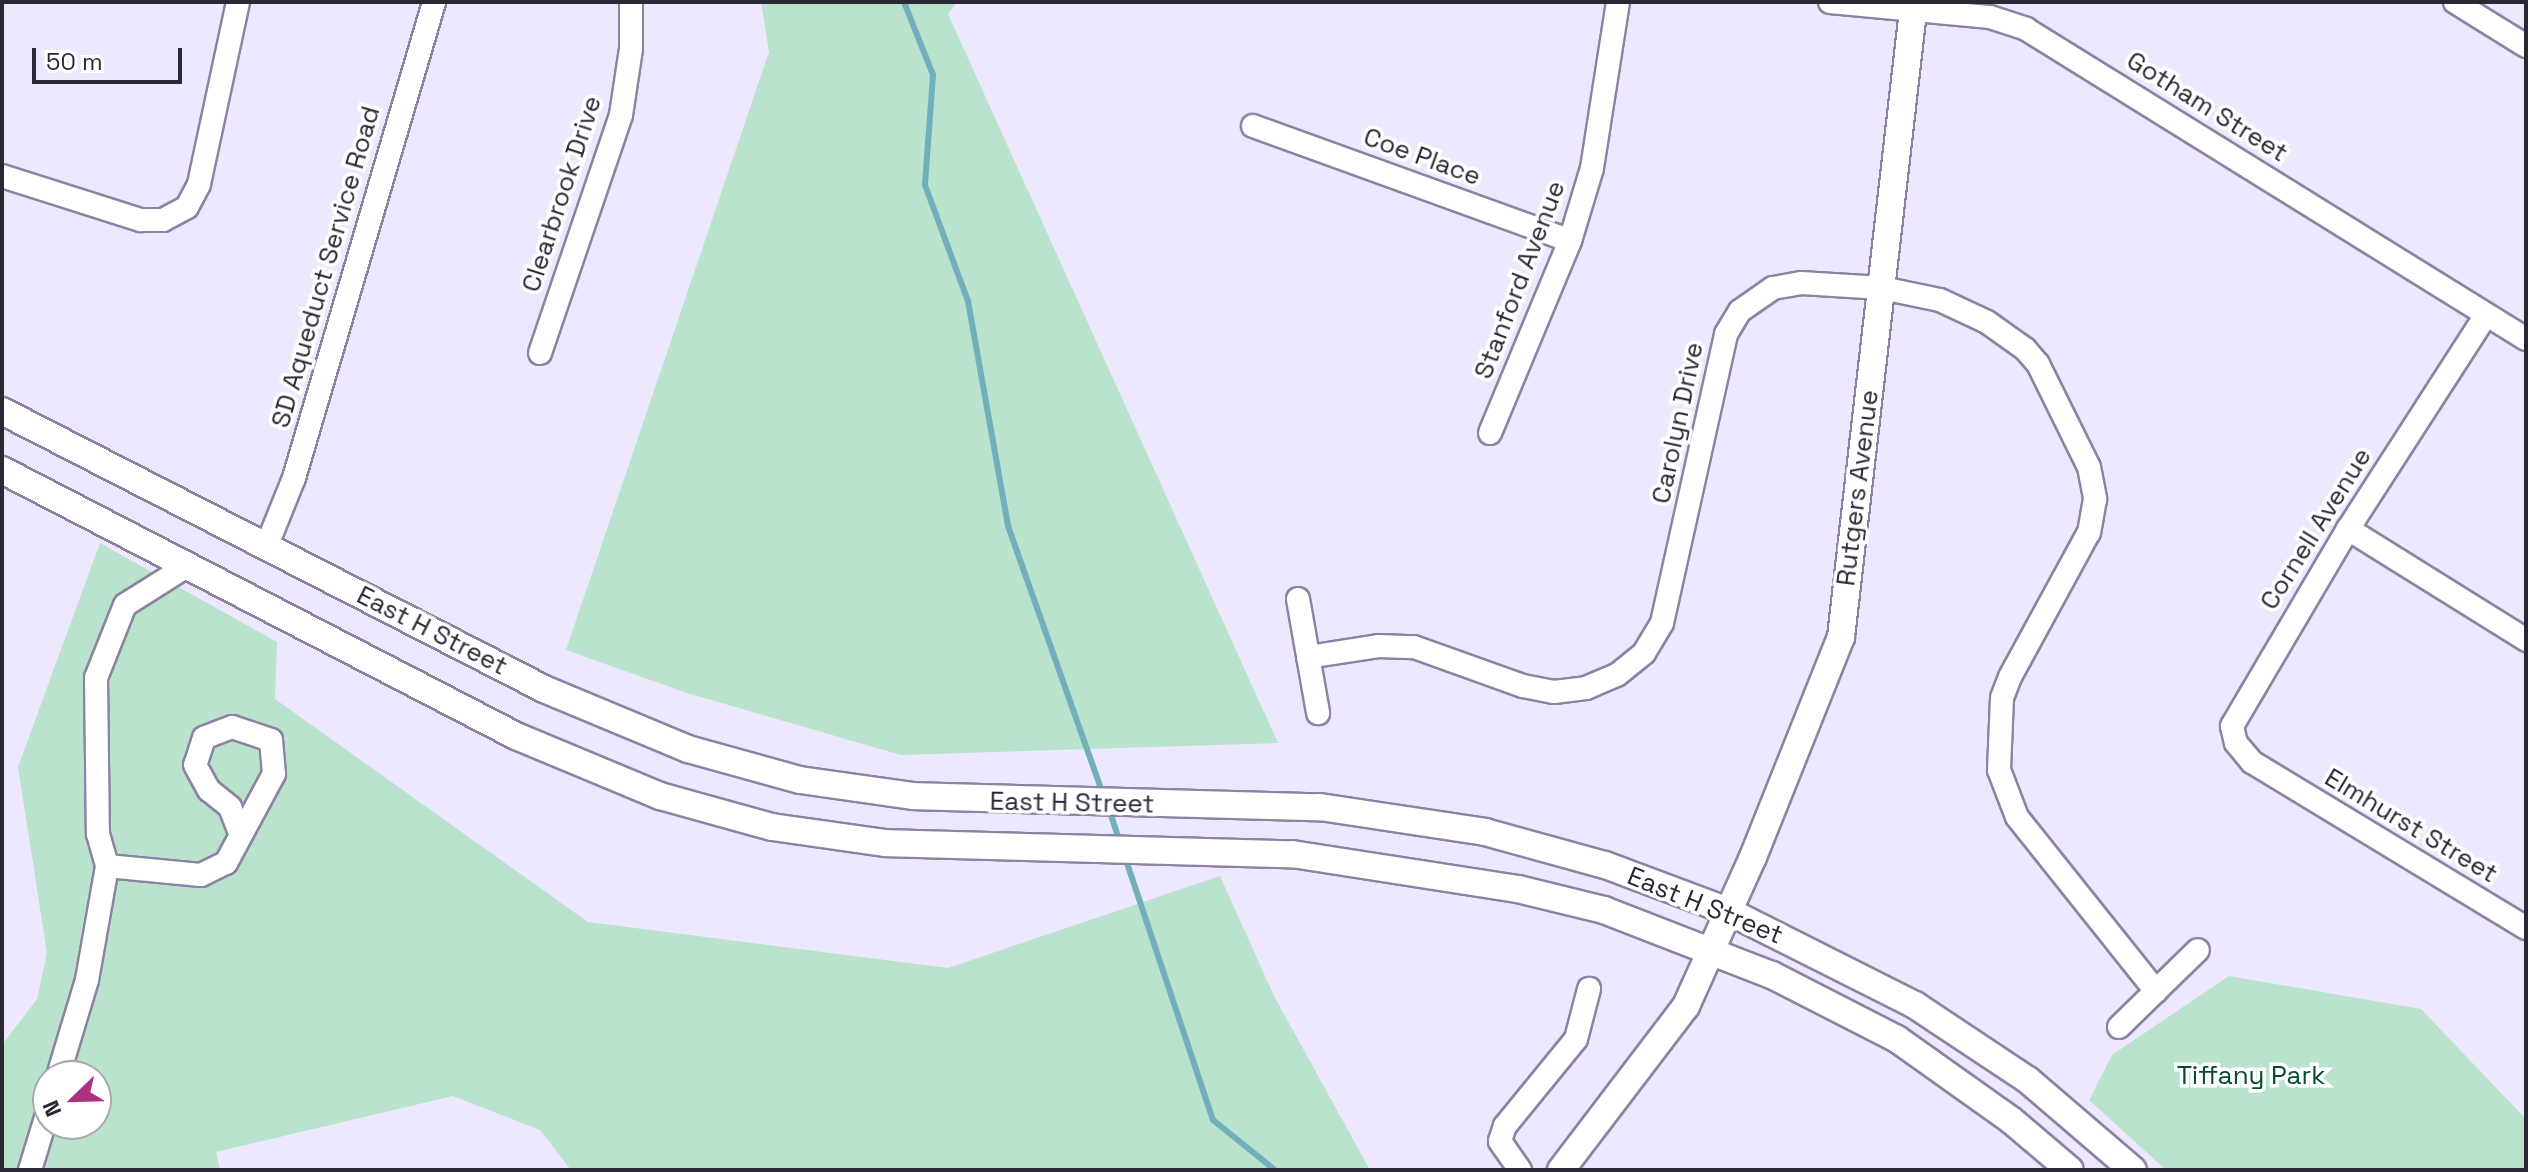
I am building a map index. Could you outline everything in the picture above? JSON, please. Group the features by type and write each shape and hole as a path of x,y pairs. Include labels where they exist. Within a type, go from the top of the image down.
{"main road":[{"name":"Rutgers Avenue","path":"1561,1170 1686,1006 1841,637 1914,4"},
{"name":"East H Street","path":"2,411 620,724 800,780 983,802 1320,807 1485,832 1605,865 1728,911 1915,1005 2028,1080 2133,1170"},
{"name":"East H Street","path":"2,470 592,771 772,827 955,849 1292,854 1518,889 1604,910 1772,975 1897,1039 2011,1120 2070,1170"}],"street":[{"path":"2,176 141,220 163,220 187,207 199,184 238,2"},
{"name":"SD Aqueduct Service Road","path":"267,545 294,478 434,2"},
{"name":"Clearbrook Drive","path":"540,353 621,115 631,49 631,2"},
{"name":"Stanford Avenue","path":"1490,433 1570,241 1592,168 1618,2"},
{"name":"Gotham Street","path":"1830,2 1914,4 1990,17 2026,29 2526,339"},
{"path":"2455,2 2526,46"},
{"name":"Coe Place","path":"1253,126 1570,241"},
{"name":"Carolyn Drive","path":"1308,657 1378,646 1414,647 1523,686 1554,692 1586,688 1617,675 1644,653 1662,623 1732,322 1750,301 1787,284 1882,288 1940,300 1987,322 2025,349 2038,364 2089,467 2095,499 2089,532 2010,677 2002,698 1999,770 2017,817 2156,991"},
{"name":"Cornell Avenue","path":"2267,771 2236,743 2235,713 2348,529 2486,315"},
{"path":"2348,529 2526,640"},
{"path":"63,1060 87,980 107,866 98,834 96,678 125,605 187,566"},
{"path":"1298,599 1318,713"},
{"path":"107,866 201,875 226,863 274,774 271,740 232,727 204,738 195,765 209,790 230,807 241,835"},
{"name":"Elmhurst Street","path":"2267,771 2526,928"},
{"path":"2119,1027 2198,950"},
{"path":"1520,1170 1500,1141 1505,1126 1576,1039 1589,989"},
{"path":"30,1170 39,1140"}],"green space":[{"path":"761,2 957,2 948,14 1278,743 901,755 687,693 566,650 769,52"},
{"path":"100,543 277,642 275,699 588,922 948,968 1220,876 1274,996 1370,1170 571,1170 540,1130 453,1096 216,1152 220,1170 2,1170 2,1045 37,999 47,953 18,767"},
{"name":"Tiffany Park","path":"2229,976 2421,1009 2526,1119 2526,1170 2166,1170 2089,1100 2112,1055"}],"waterway":[{"path":"904,2 933,75 925,185 968,301 1008,526 1102,792"},
{"path":"1111,815 1119,840"},
{"path":"1127,863 1213,1120 1275,1170"}]}
